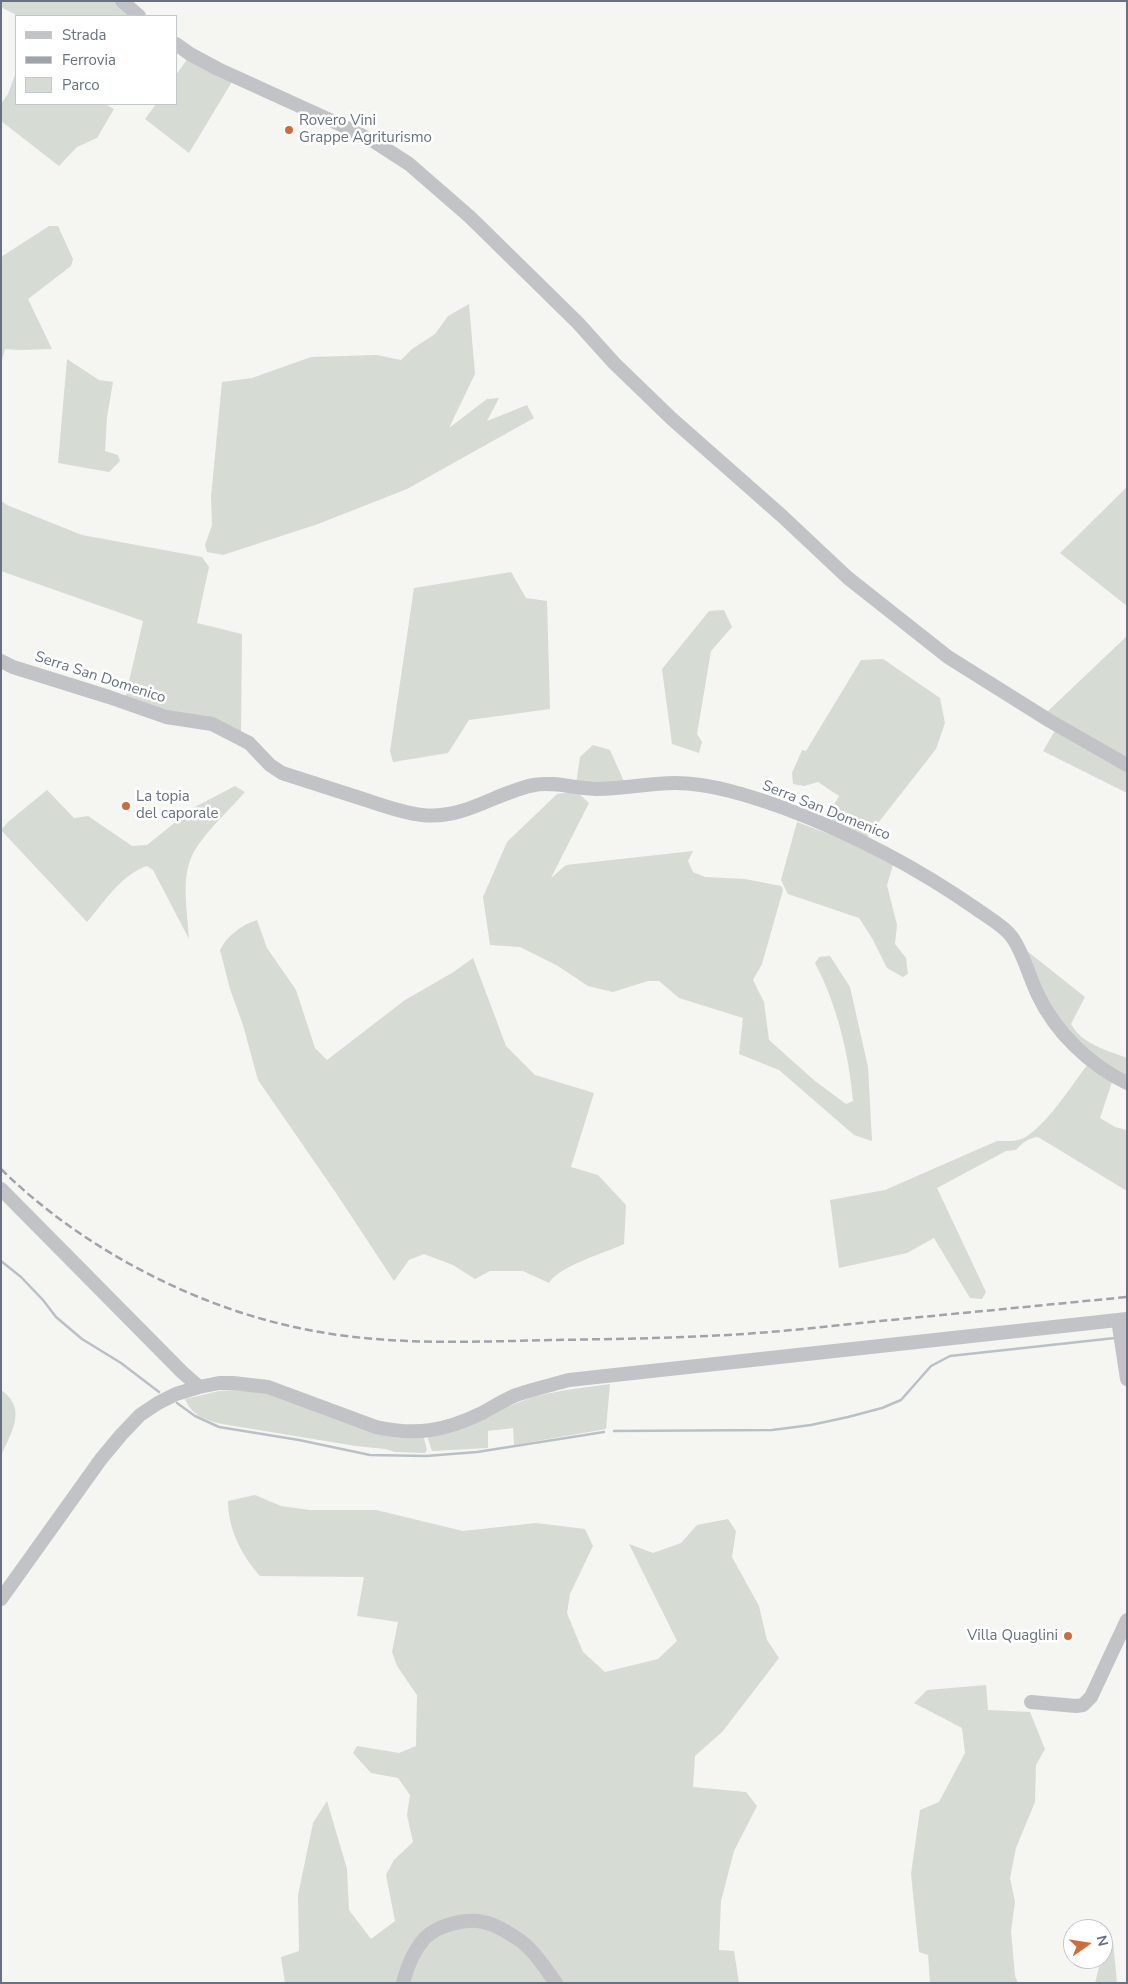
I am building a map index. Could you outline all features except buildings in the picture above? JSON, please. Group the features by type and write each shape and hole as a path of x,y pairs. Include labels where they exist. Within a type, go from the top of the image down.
{"street":[{"path":"122,1 139,15"},
{"path":"178,45 218,69 341,125 381,146 409,164 470,217 578,323 614,363 672,418 848,578 948,657 1050,721 1127,765"},
{"name":"Serra San Domenico","path":"1,662 160,715 212,724 237,735 249,743 270,765 282,773 397,810 422,815 442,815 468,809 531,785 546,783 595,789 672,783 692,784 735,793 783,808 885,852 957,896 1006,931 1016,943 1037,995 1060,1030 1096,1065 1127,1083"},
{"path":"1,1189 199,1387"},
{"path":"1,1599 101,1459 130,1425 140,1415 158,1403 176,1394 199,1387 234,1383 268,1387 376,1427 394,1431 427,1432 456,1424 516,1396 569,1380 1122,1320 1127,1378"},
{"path":"1031,1702 1083,1705 1091,1697 1127,1620"},
{"path":"403,1983 417,1948 426,1937 454,1924 469,1921 484,1922 518,1939 531,1950 556,1983"}],"green space":[{"path":"1,1 117,1 134,15 16,15 1,7"},
{"path":"188,58 233,80 189,153 145,119 155,105 178,105 178,72"},
{"path":"15,75 15,105 107,105 114,109 97,138 77,147 59,166 1,121 1,104 8,94"},
{"path":"49,226 58,226 73,259 71,266 28,299 52,349 5,349 1,364 1,257"},
{"path":"469,304 475,374 449,428 487,399 499,398 487,421 527,405 534,418 407,489 318,524 223,555 207,552 205,545 212,525 211,497 222,382 252,378 311,357 377,355 401,360 412,349 435,334 448,316"},
{"path":"67,359 99,380 113,382 107,417 105,451 118,455 120,461 109,472 58,463"},
{"path":"1127,487 1127,606 1060,553"},
{"path":"1,501 82,535 202,557 209,567 197,623 242,634 241,735 125,699 143,621 1,571"},
{"path":"511,572 526,598 547,601 550,709 469,720 448,753 393,762 390,751 414,588"},
{"path":"724,610 732,627 711,651 697,734 702,742 699,753 672,744 662,669 709,611"},
{"path":"1127,636 1127,757 1047,712"},
{"path":"883,659 940,698 945,723 936,749 864,841 824,822 839,796 818,782 804,786 793,784 792,773 802,750 806,751 861,660"},
{"path":"1056,729 1127,770 1127,793 1043,751"},
{"path":"593,745 610,750 626,786 576,784 580,757"},
{"path":"235,786 245,792 201,841 188,867 186,887 189,939 153,870 147,866 130,875 122,882 87,922 1,830 47,790 74,818 88,816 132,846 147,845 193,808"},
{"path":"576,791 589,803 551,878 566,865 693,851 688,861 693,872 705,877 745,879 781,886 783,890 762,964 753,980 764,1002 769,1040 815,1081 846,1104 853,1101 841,1030 830,996 815,963 819,957 830,956 850,987 868,1067 872,1141 854,1135 779,1070 739,1054 743,1018 679,998 659,981 648,981 613,992 588,986 558,966 520,947 490,945 483,897 507,842 557,794"},
{"path":"797,822 885,855 893,865 887,885 897,925 895,944 906,958 908,974 903,977 887,968 872,938 859,918 788,894 781,880"},
{"path":"257,920 267,948 296,990 315,1048 327,1060 405,1000 452,973 473,958 506,1046 535,1075 594,1093 571,1167 598,1175 626,1205 624,1244 583,1260 562,1271 549,1283 523,1271 490,1271 475,1279 453,1265 424,1254 409,1260 394,1281 258,1080 220,950 226,940 235,932"},
{"path":"1022,947 1085,997 1071,1024 1081,1037 1103,1049 1127,1058 1127,1079 1095,1060 1050,1010"},
{"path":"1088,1064 1112,1082 1100,1118 1115,1127 1127,1130 1127,1191 1038,1137 1031,1138 1016,1150 1006,1151 937,1188 986,1292 982,1299 970,1298 934,1238 907,1253 839,1268 830,1200 885,1190 997,1141 1014,1141 1024,1138 1042,1123 1059,1104"},
{"path":"610,1384 606,1429 514,1445 513,1428 488,1431 488,1448 432,1451 427,1436 536,1396"},
{"path":"1,1390 9,1397 16,1413 13,1430 1,1456"},
{"path":"233,1390 269,1393 421,1436 424,1438 427,1450 425,1453 395,1452 222,1424 205,1419 191,1410 185,1399 219,1391"},
{"path":"255,1495 281,1506 310,1510 376,1510 463,1531 536,1523 585,1529 593,1546 570,1594 567,1613 583,1652 605,1672 658,1659 677,1641 629,1544 653,1553 681,1543 697,1525 728,1519 736,1531 732,1557 759,1606 767,1640 779,1658 723,1731 695,1756 693,1787 746,1792 757,1806 734,1851 721,1901 719,1950 734,1951 739,1983 285,1983 281,1957 299,1951 298,1895 313,1823 327,1801 347,1869 349,1910 371,1939 395,1921 386,1875 394,1860 413,1842 407,1815 410,1795 398,1778 371,1773 353,1753 357,1746 399,1753 416,1746 417,1695 397,1666 392,1652 398,1622 357,1616 364,1577 260,1576 253,1568 233,1531 228,1501"},
{"path":"986,1685 988,1710 1030,1712 1045,1749 1036,1765 1035,1802 1016,1848 1010,1878 1015,1902 1011,1931 1015,1976 1018,1983 930,1983 928,1955 919,1952 911,1874 920,1810 939,1802 965,1753 962,1728 914,1703 927,1690"},
{"path":"1113,1941 1117,1983 1095,1983 1098,1969 1113,1969"}],"waterway":[{"path":"1,1261 21,1277 56,1317 82,1339 121,1363 159,1392"},
{"path":"614,1431 772,1430 811,1425 882,1408 901,1400 931,1366 950,1356 1115,1338"},
{"path":"177,1403 195,1416 219,1427 299,1440 370,1455 426,1456 477,1452 604,1432"}],"railway":[{"path":"1,1169 65,1223 139,1269 178,1288 218,1305 259,1318 299,1328 361,1338 456,1342 706,1336 757,1333 1127,1297"}],"place":[{"name":"Rovero Vini Grappe Agriturismo","path":"289,130"},
{"name":"La topia del caporale","path":"126,806"},
{"name":"Villa Quaglini","path":"1068,1636"}]}
